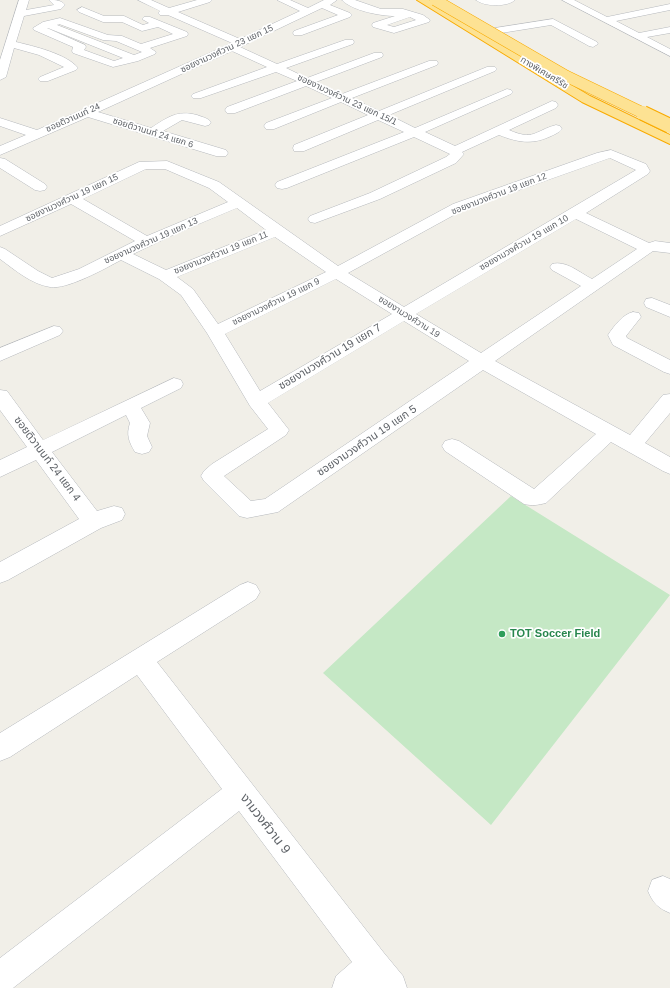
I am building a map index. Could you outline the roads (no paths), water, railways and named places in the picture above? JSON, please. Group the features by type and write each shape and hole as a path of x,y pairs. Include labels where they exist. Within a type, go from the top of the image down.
{"highway":[{"name":"ทางพิเศษศรีรัช","path":"436,0 668,134"},
{"name":"ทางพิเศษศรีรัช","path":"417,2 586,98 668,134"}],"street":[{"path":"0,77 3,56 12,40 24,0"},
{"path":"6,16 20,15 58,7 60,5 54,0"},
{"path":"132,5 147,0"},
{"name":"ซอยงามวงศ์วาน 23 แยก 15/1","path":"147,0 276,67 379,114 455,154"},
{"path":"112,14 122,19 142,23 159,24 183,34 148,53 120,63 111,64 77,50 81,47 112,37 142,23 168,11 207,0"},
{"path":"282,0 307,10"},
{"name":"ซอยงามวงศ์วาน 23 แยก 15","path":"146,86 236,45 307,10 332,0"},
{"path":"347,0 368,9 392,14 407,13 418,8 417,2"},
{"path":"361,0 374,6"},
{"path":"436,0 495,31 668,134"},
{"path":"481,0 489,3 510,0"},
{"path":"570,2 591,0"},
{"path":"570,2 670,53"},
{"path":"298,33 347,15 321,5"},
{"path":"606,20 670,7"},
{"path":"82,10 101,19 112,14"},
{"path":"89,25 112,14"},
{"path":"81,47 38,29 47,24 61,21 116,37 148,53"},
{"path":"495,31 553,22 593,44"},
{"path":"47,24 134,59"},
{"path":"638,36 670,30"},
{"path":"0,36 12,40 72,68 44,79"},
{"path":"196,96 350,42"},
{"path":"231,110 378,56"},
{"path":"170,63 185,69"},
{"path":"270,126 433,63"},
{"path":"299,148 491,69"},
{"name":"ซอยติวานนท์ 24","path":"0,150 146,86"},
{"path":"282,186 415,132 507,92"},
{"path":"314,219 375,196 552,105"},
{"name":"ซอยติวานนท์ 24 แยก 6","path":"86,112 221,153"},
{"path":"152,133 179,116 192,117 205,122"},
{"path":"0,122 36,134"},
{"path":"500,131 520,140 534,140 556,129"},
{"name":"ซอยงามวงศ์วาน 19 แยก 12","path":"337,273 458,207 602,156 611,154 641,167 643,171"},
{"path":"0,162 40,187"},
{"name":"ซอยงามวงศ์วาน 19 แยก 15","path":"0,232 144,165"},
{"name":"ซอยงามวงศ์วาน 19","path":"144,165 166,165 185,171 214,185 337,273 483,362 670,466"},
{"name":"ซอยงามวงศ์วาน 19 แยก 10","path":"404,313 575,213 643,171"},
{"path":"71,198 145,241"},
{"name":"ซอยงามวงศ์วาน 19 แยก 13","path":"0,252 42,280 54,283 64,280 121,254 145,241 238,203"},
{"path":"575,213 648,248"},
{"name":"ซอยงามวงศ์วาน 19 แยก 11","path":"165,276 277,231"},
{"path":"483,362 648,248 655,246 670,248"},
{"path":"121,254 165,276 187,292 215,332 257,401"},
{"path":"558,268 593,286"},
{"name":"ซอยงามวงศ์วาน 19 แยก 9","path":"215,332 337,273"},
{"path":"652,303 670,312"},
{"name":"ซอยงามวงศ์วาน 19 แยก 7","path":"257,401 404,313"},
{"path":"633,317 618,335 619,341 670,368"},
{"path":"0,355 54,331"},
{"name":"ซอยงามวงศ์วาน 19 แยก 5","path":"257,401 279,430 219,469 211,476 247,510 270,506 280,500 483,362"},
{"path":"0,469 174,384"},
{"name":"ซอยติวานนท์ 24 แยก 4","path":"0,396 93,522"},
{"path":"632,445 670,400"},
{"path":"129,406 137,416 140,423 137,430 138,440 142,447"},
{"path":"452,446 531,498 539,498 610,432"},
{"path":"0,573 93,522 114,514"},
{"path":"0,748 248,592"},
{"name":"งามวงศ์วาน 9","path":"140,659 382,976"},
{"path":"0,978 241,792"},
{"path":"348,988 382,976"}],"place":[{"name":"TOT Soccer Field","path":"502,634"}]}
